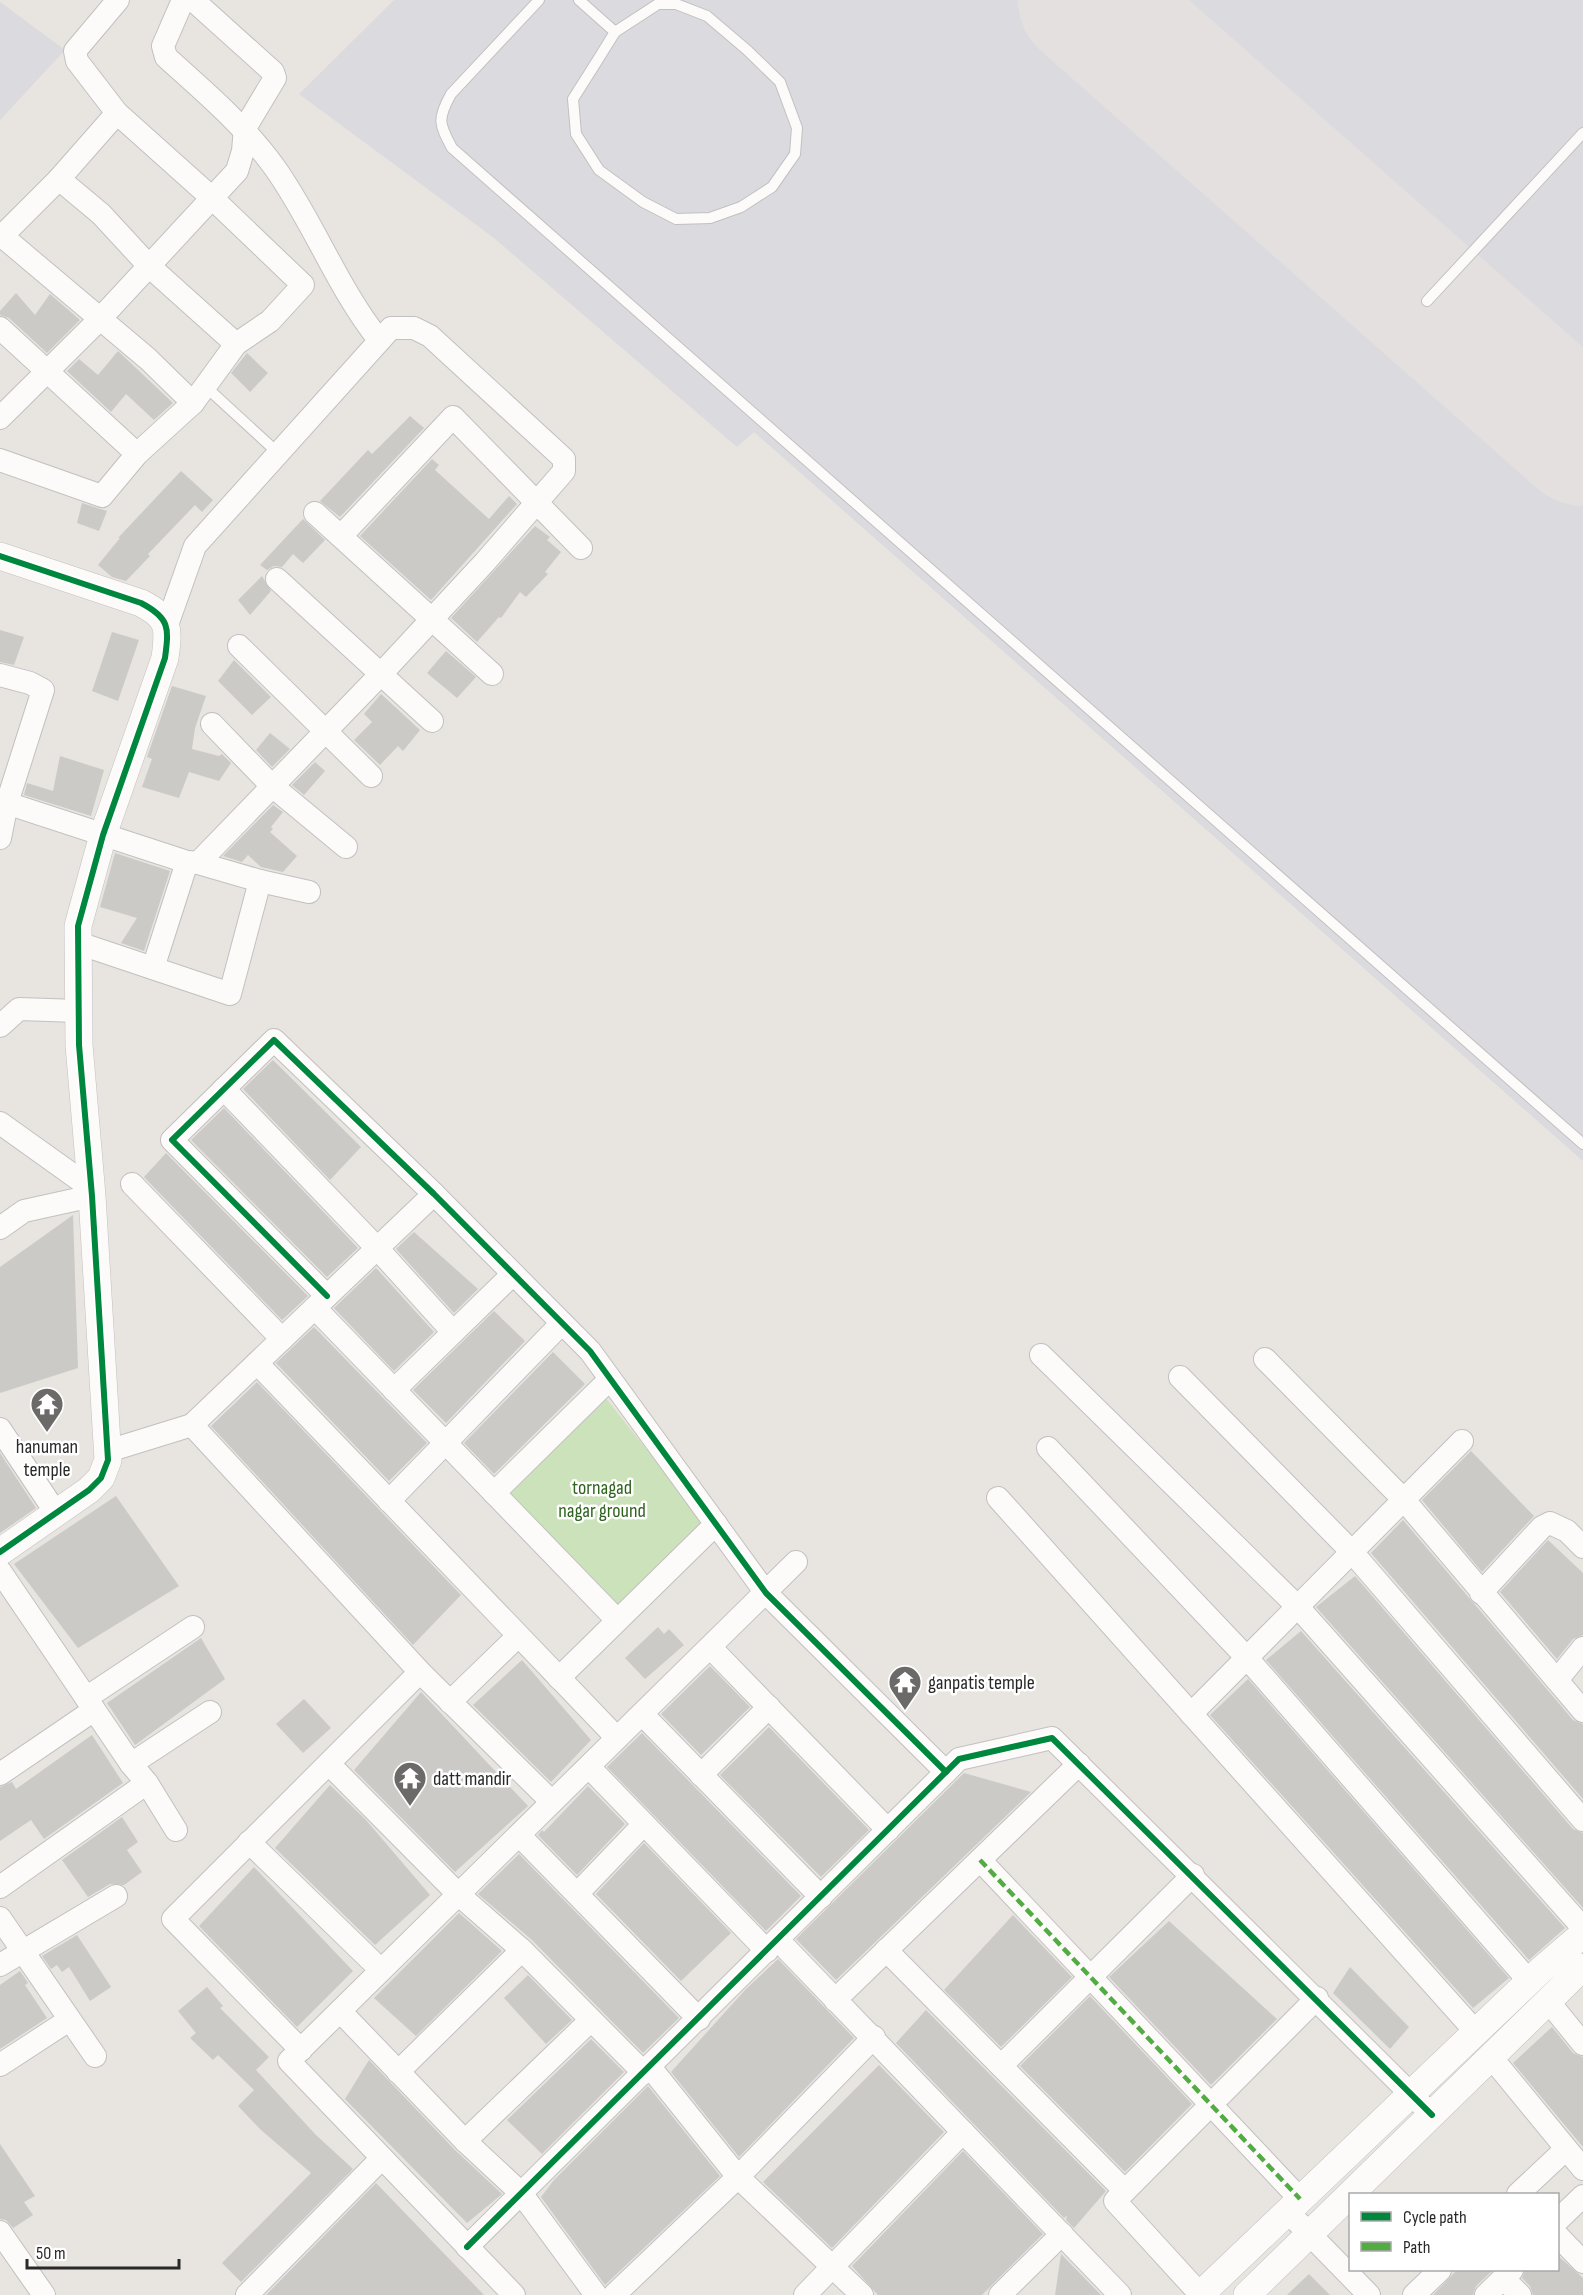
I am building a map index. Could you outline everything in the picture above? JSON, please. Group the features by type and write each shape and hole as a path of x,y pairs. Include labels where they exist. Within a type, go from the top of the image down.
{"street":[{"path":"0,460 102,496 137,454 200,395 237,344 270,321 303,285 212,198 117,114 74,56 75,51 118,0"},
{"path":"183,0 163,52 245,128 276,170 346,293 380,340"},
{"path":"0,418 99,320 237,171 243,151 245,128 251,115 274,83 273,72 193,0"},
{"path":"117,114 59,179 1,237 148,359 200,395"},
{"path":"59,179 101,214 149,266 237,344"},
{"path":"0,1552 101,1478 108,1460 92,1192 79,1045 78,926 103,835 165,658 167,625 195,546 391,328 402,326 414,328 429,336 564,459 564,471 538,503 381,674 193,862 153,968"},
{"path":"0,328 137,454"},
{"path":"342,535 453,417 581,548"},
{"path":"315,513 342,535 492,674"},
{"path":"0,556 141,603 159,612 167,625"},
{"path":"277,579 432,720"},
{"path":"239,646 280,689 371,776"},
{"path":"0,675 30,683 43,690 4,802 0,838"},
{"path":"212,724 271,785 346,847"},
{"path":"4,802 103,835 260,882 309,892"},
{"path":"78,943 230,994 260,882"},
{"path":"0,1026 19,1009 78,1011"},
{"path":"617,1620 394,1390 321,1302 172,1140 274,1040 434,1194 590,1351 766,1593 946,1772"},
{"path":"224,1089 377,1248 453,1332"},
{"path":"0,1123 92,1192"},
{"path":"132,1184 282,1339"},
{"path":"0,1228 24,1211 92,1192"},
{"path":"108,1451 192,1425 434,1194"},
{"path":"394,1390 513,1274"},
{"path":"389,1501 562,1323"},
{"path":"1041,1355 1298,1607 1583,1928"},
{"path":"1264,1359 1404,1500 1583,1711"},
{"path":"257,1363 617,1738"},
{"path":"1180,1377 1352,1552 1583,1820"},
{"path":"494,1493 610,1379"},
{"path":"192,1425 420,1672 552,1802"},
{"path":"0,1429 56,1513"},
{"path":"1191,1714 1462,1441"},
{"path":"1048,1448 1247,1658 1530,1981"},
{"path":"998,1498 1476,2032"},
{"path":"1481,1593 1542,1527 1550,1523 1567,1531 1583,1547"},
{"path":"558,1678 716,1524"},
{"path":"514,2295 289,2061 796,1562"},
{"path":"0,1571 131,1764 147,1783 176,1830"},
{"path":"0,1774 193,1627"},
{"path":"450,1702 518,1636"},
{"path":"710,1647 888,1830"},
{"path":"1557,1680 1583,1648"},
{"path":"301,2050 173,1919 420,1672"},
{"path":"701,1775 769,1707"},
{"path":"131,1764 210,1712"},
{"path":"642,1714 821,1897"},
{"path":"467,2247 959,1760 1052,1738 1317,1998 1432,2115"},
{"path":"329,1764 458,1894 522,1950 591,2020 647,2070 738,2176 862,2295"},
{"path":"835,2000 1079,1764"},
{"path":"589,1767 644,1824 772,1945 874,2037 1120,2295"},
{"path":"0,1887 147,1783"},
{"path":"577,1894 644,1824"},
{"path":"519,1835 699,2019"},
{"path":"249,1842 381,1970"},
{"path":"980,1860 1212,2104 1294,2205 1309,2234 1369,2295"},
{"path":"1001,2066 1193,1875"},
{"path":"0,1965 116,1896"},
{"path":"0,1918 95,2056"},
{"path":"1317,1998 1116,2199 1116,2204 1200,2295 1530,1981 1583,1934"},
{"path":"398,2072 522,1950"},
{"path":"886,1950 1124,2190"},
{"path":"1351,2193 1583,1968"},
{"path":"1548,2001 1583,2044"},
{"path":"340,2011 465,2141 521,2193 596,2295"},
{"path":"0,2065 69,2019"},
{"path":"465,2141 591,2020"},
{"path":"614,2295 738,2176 874,2037"},
{"path":"1491,2057 1583,2169"},
{"path":"805,2295 963,2132"},
{"path":"1519,2193 1566,2149"},
{"path":"247,2295 382,2158"},
{"path":"1247,2295 1349,2195"},
{"path":"1559,2218 1583,2196"},
{"path":"0,2232 8,2260 44,2295"},
{"path":"1000,2295 1062,2234"},
{"path":"1559,2238 1583,2262"},
{"path":"1414,2295 1439,2271"},
{"path":"1486,2295 1512,2281"}],"lane":[{"path":"539,0 451,94 441,111 440,125 452,148 802,459 1583,1144"},
{"path":"579,0 615,32"},
{"path":"676,2 707,16 780,82 797,128 795,154 772,187 741,207 710,218 676,219 643,202 599,171 576,134 573,99 615,32 658,3 676,2"},
{"path":"1427,301 1583,133"},
{"path":"200,395 278,453"}],"shaded area":[{"path":"394,0 1583,0 1583,1161 754,432 737,447 494,238 299,94"},
{"path":"0,2 65,50 0,120"}],"green space":[{"name":"tornagad nagar ground","path":"605,1397 704,1522 618,1609 504,1494"}],"building":[{"path":"16,293 35,315 50,294 80,320 47,353 9,318 0,315 0,311"},
{"path":"118,351 173,403 154,420 126,394 111,412 67,371 79,359 98,375"},
{"path":"247,353 268,373 250,392 231,373"},
{"path":"410,416 424,428 340,517 320,501 368,450 372,454"},
{"path":"432,459 439,465 435,470 489,519 509,496 517,504 431,600 360,536"},
{"path":"181,471 213,500 202,512 195,505 148,554 150,556 126,581 112,577 98,565 120,538 118,538"},
{"path":"82,503 107,511 99,531 77,523"},
{"path":"303,519 325,540 303,563 293,554 282,567 274,566 267,570 260,565"},
{"path":"535,526 550,537 547,540 561,552 545,572 548,574 526,597 520,592 501,618 499,617 477,642 451,618"},
{"path":"262,576 271,591 250,615 238,600"},
{"path":"0,630 24,637 14,665 0,662"},
{"path":"112,632 139,640 118,701 92,691"},
{"path":"446,651 476,677 457,698 427,673"},
{"path":"234,660 271,697 252,715 218,681"},
{"path":"172,686 206,696 195,728 192,749 219,756 222,754 231,763 219,781 189,772 179,798 142,787 152,759 147,757"},
{"path":"381,694 420,730 403,751 398,746 380,765 354,740 372,722 364,714"},
{"path":"270,733 290,749 272,767 256,750"},
{"path":"60,756 104,770 91,816 24,795 27,783 53,791"},
{"path":"315,762 325,771 304,795 292,785"},
{"path":"273,805 283,812 271,827 273,829 270,832 297,856 283,872 261,867 248,855 242,862 223,856"},
{"path":"115,853 170,871 144,951 121,943 137,918 100,907"},
{"path":"273,1060 361,1147 330,1180 243,1089"},
{"path":"224,1108 358,1248 327,1277 191,1140"},
{"path":"166,1153 308,1296 282,1320 144,1177"},
{"path":"73,1215 78,1368 0,1393 0,1267"},
{"path":"414,1232 478,1289 454,1313 396,1249"},
{"path":"376,1268 434,1332 394,1371 334,1308"},
{"path":"494,1311 525,1341 446,1423 413,1390"},
{"path":"314,1327 427,1443 389,1481 276,1363"},
{"path":"553,1352 585,1384 494,1474 464,1443"},
{"path":"257,1382 461,1595 413,1645 211,1426"},
{"path":"1471,1451 1534,1516 1482,1572 1422,1500"},
{"path":"0,1453 36,1508 0,1533"},
{"path":"116,1496 179,1586 78,1648 14,1564"},
{"path":"1403,1520 1573,1720 1583,1724 1583,1799 1371,1553"},
{"path":"1548,1540 1583,1573 1583,1635 1573,1639 1557,1659 1500,1592"},
{"path":"1355,1576 1573,1829 1583,1833 1583,1908 1316,1607"},
{"path":"658,1627 664,1634 669,1629 684,1645 645,1679 625,1658"},
{"path":"1301,1631 1565,1928 1529,1960 1266,1660"},
{"path":"201,1638 225,1679 135,1745 107,1703"},
{"path":"522,1660 591,1740 551,1782 473,1705"},
{"path":"710,1666 750,1707 701,1755 661,1714"},
{"path":"1248,1679 1509,1978 1473,2008 1210,1715"},
{"path":"421,1692 528,1806 455,1872 354,1770"},
{"path":"304,1699 331,1728 303,1753 276,1724"},
{"path":"769,1727 869,1830 821,1877 720,1775"},
{"path":"642,1733 801,1896 766,1931 607,1767"},
{"path":"92,1735 123,1783 44,1839 31,1820 0,1841 0,1787 12,1782 16,1789"},
{"path":"964,1773 1031,1792 836,1980 796,1939"},
{"path":"330,1785 366,1820 430,1895 375,1945 275,1848"},
{"path":"588,1786 625,1824 577,1875 538,1835 542,1830 544,1832"},
{"path":"122,1817 138,1842 127,1850 142,1872 124,1885 110,1884 88,1897 62,1860"},
{"path":"644,1843 731,1933 681,1981 596,1894"},
{"path":"519,1854 679,2018 643,2053 532,1940 478,1894"},
{"path":"254,1867 353,1971 297,2027 199,1926"},
{"path":"459,1913 502,1951 416,2036 374,1998"},
{"path":"1013,1915 1072,1977 1001,2047 944,1990"},
{"path":"1169,1921 1277,2019 1211,2085 1109,1977"},
{"path":"77,1935 111,1987 90,2001 69,1967 62,1972 57,1965 51,1969 42,1956"},
{"path":"778,1959 854,2038 739,2157 671,2072 746,1989"},
{"path":"1350,1967 1409,2027 1390,2049 1333,1993"},
{"path":"20,1971 28,1983 25,1985 47,2018 0,2049 0,1985"},
{"path":"528,1975 572,2020 546,2044 504,1998"},
{"path":"207,1987 223,2006 220,2008 269,2057 256,2070 316,2135 353,2169 241,2282 222,2263 311,2173 261,2130 238,2106 254,2090 218,2055 213,2060 190,2038 196,2033 178,2011"},
{"path":"1090,1996 1192,2104 1125,2172 1020,2066"},
{"path":"926,2010 1106,2191 1074,2228 1066,2220 1067,2215 1064,2218 896,2043"},
{"path":"1552,2027 1573,2053 1583,2057 1583,2147 1513,2063"},
{"path":"591,2039 624,2072 542,2154 507,2120"},
{"path":"369,2060 455,2150 502,2194 467,2223 345,2099"},
{"path":"879,2065 944,2132 832,2248 763,2182"},
{"path":"648,2086 720,2176 605,2285 541,2197 554,2180"},
{"path":"0,2144 35,2196 24,2202 33,2215 13,2228 6,2220 0,2219"},
{"path":"963,2151 1043,2234 982,2295 878,2295 852,2266"},
{"path":"376,2183 484,2295 266,2295"},
{"path":"1061,2254 1101,2295 1055,2295"},
{"path":"1559,2257 1583,2278 1583,2295 1533,2295 1530,2286 1522,2278 1525,2271 1559,2271"},
{"path":"1456,2271 1492,2271 1476,2286 1473,2295 1433,2295"},
{"path":"1309,2274 1330,2295 1287,2295"}],"runway":[{"path":"1086,0 1583,438"}],"marked path":[{"path":"980,1860 1300,2199"}],"cycle path":[{"path":"0,556 141,603 158,614 167,631 165,658 103,835 78,926 79,1045 92,1196 108,1460 101,1478 89,1490 0,1552"},
{"path":"327,1296 172,1140 274,1040 434,1194 590,1351 766,1593 946,1772"},
{"path":"467,2247 959,1759 1052,1738 1432,2115"}],"place":[{"name":"hanuman temple","path":"47,1433"},
{"name":"ganpatis temple","path":"905,1711"},
{"name":"datt mandir","path":"410,1807"}]}
